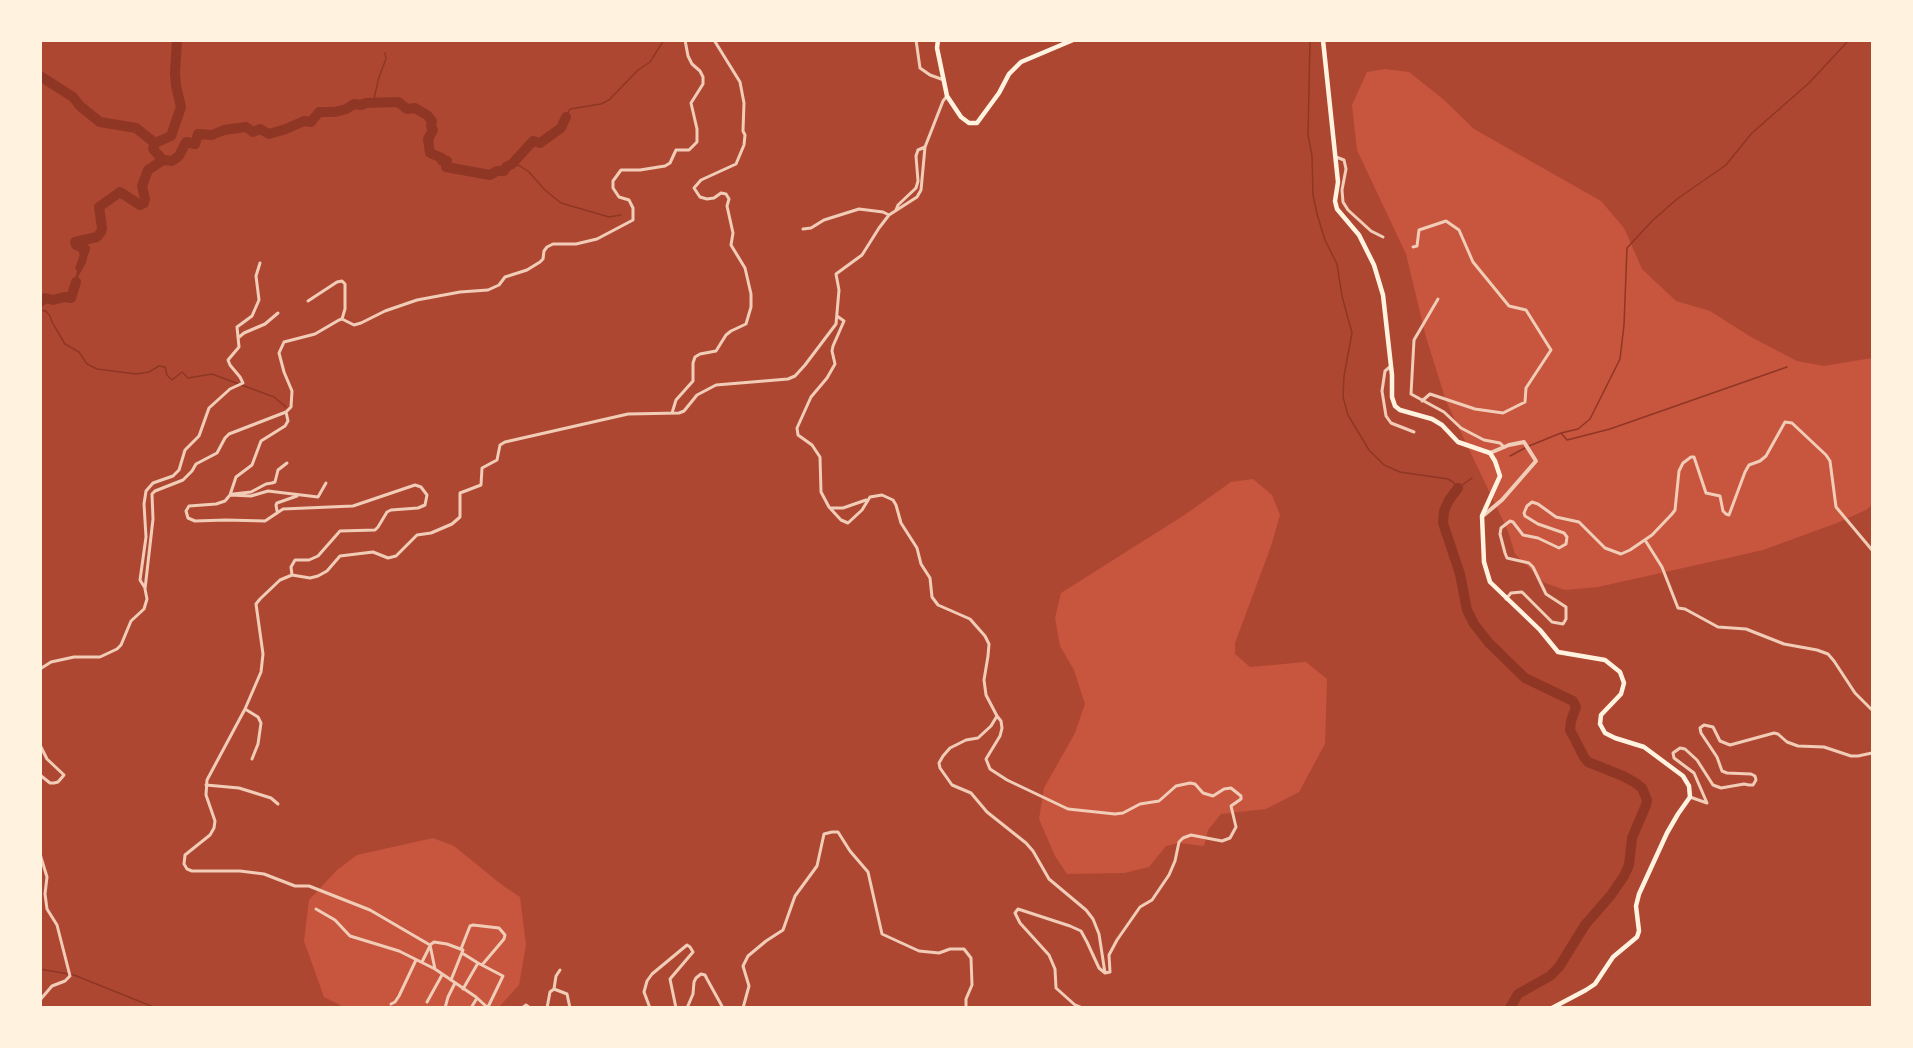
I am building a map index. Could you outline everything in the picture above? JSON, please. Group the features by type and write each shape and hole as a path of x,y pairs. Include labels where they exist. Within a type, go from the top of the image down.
{"main road":[{"path":"938,40 937,48 947,96 961,117 969,123 978,123 1010,74 1021,62 1073,40"},
{"path":"1323,40 1338,182 1335,191 1336,209 1359,235 1374,265 1383,295 1392,397 1395,406 1400,410 1432,419 1442,425 1458,442 1490,453 1500,476 1482,516 1484,562 1490,582 1540,630 1558,652 1605,660 1620,672 1624,683 1621,694 1601,715 1600,724 1605,733 1621,741 1644,747 1683,776 1689,786 1690,797 1667,833 1639,894 1636,906 1639,932 1637,937 1613,957 1595,984 1552,1008"}],"street":[{"path":"342,319 354,325 417,300 460,292 488,290 499,285 505,277 526,270 540,262 544,251 553,244 576,244 597,239 633,220 633,208 629,200 619,197 613,188 614,181 621,170 665,166 670,163 676,150 689,150 697,142 697,129 691,103 703,84 703,77 688,56 685,40"},
{"path":"672,413 676,400 693,381 695,357 716,351 726,335 746,324 751,307 751,294 745,268 731,245 733,233 727,206 729,200 726,194 721,193 714,198 700,197 694,188 701,180 736,164 744,145 744,103 740,82 714,40"},
{"path":"916,40 920,68 944,80"},
{"path":"435,969 430,945 370,910 309,886 296,886 264,874 189,870 184,864 185,855 210,835 214,828 215,821 206,795 206,785 211,771 245,709 261,672 263,663 256,604 280,580 292,575 310,578 318,576 327,571 338,557 352,554 373,552 388,558 396,556 417,535 431,533 452,524 460,517 460,493 481,485 482,468 498,458 500,445 505,442 628,414 679,413 684,411 696,395 716,386 788,379 795,376 806,366 836,324 839,290 836,274 862,255 889,215 916,197 921,190 925,147 947,96"},
{"path":"896,211 897,205 916,188 918,181 916,156 918,150 925,147"},
{"path":"1335,157 1338,156 1344,160 1346,169 1342,190 1343,202 1348,210 1371,231 1383,237"},
{"path":"803,228 811,228 824,220 859,209 874,210 889,215"},
{"path":"1413,248 1417,246 1419,230 1446,221 1459,230 1473,262 1509,306 1526,310 1551,350 1526,388 1525,402 1503,413 1475,409 1430,394 1422,401"},
{"path":"145,588 140,580 146,537 144,504 146,491 153,483 171,477 179,470 185,450 199,436 209,408 230,389 243,383 228,360 238,347 237,327 252,316 259,300 254,276 260,263"},
{"path":"40,669 51,662 74,657 100,657 121,645 131,621 144,609 147,599 145,588 153,519 152,494 183,480 196,464 217,453 229,434 286,412 291,407 292,391 279,353 284,342 315,334 342,319 345,309 345,284 342,281 337,282 310,300 316,303"},
{"path":"1438,299 1414,340 1411,394 1444,412 1461,428 1484,440 1500,443 1504,447"},
{"path":"238,338 266,324 278,313"},
{"path":"837,316 844,321 833,346 835,364 811,397 796,428 798,435 818,453 821,461 821,492 830,508 841,520 848,523 862,510 867,500"},
{"path":"1391,366 1385,371 1382,392 1386,416 1391,423 1414,432"},
{"path":"230,495 236,477 252,465 260,443 288,422 286,412"},
{"path":"1506,599 1511,593 1522,592 1552,622 1563,624 1566,619 1566,608 1546,594 1533,567 1529,563 1507,558 1505,554 1500,534 1501,528 1510,520 1523,535 1538,538 1559,548 1566,544 1567,537 1564,533 1538,524 1525,516 1527,506 1532,502 1556,517 1579,522 1605,548 1621,554 1645,540 1675,510 1679,471 1683,463 1691,457 1694,457 1706,493 1720,496 1723,511 1729,515 1744,472 1749,465 1766,456 1785,422 1792,423 1826,455 1830,461 1836,507 1872,550"},
{"path":"1482,516 1502,500 1536,461 1526,443 1520,442 1490,453"},
{"path":"287,464 278,470 275,482 251,492 230,495 221,503 189,506 186,510 188,518 195,521 268,520 277,512 292,508 353,506 415,485 421,487 427,495 425,505 418,508 387,512 375,530 344,529 340,531 318,556 309,560 295,560 291,567 292,575"},
{"path":"230,495 251,496 268,491 318,497 326,483"},
{"path":"277,512 276,505 298,495"},
{"path":"830,508 843,508 870,497 882,495 893,500 901,523 917,548 921,564 930,578 932,597 938,605 970,619 985,636 988,644 984,680 986,695 1002,728 1000,736 986,759 990,769 1007,780 1068,809 1123,813 1147,801 1159,801 1176,786 1190,783 1195,784 1203,793 1214,796 1231,788 1241,796 1241,799 1231,806 1236,827 1230,838 1222,841 1191,836 1179,842 1169,875 1152,900 1140,907 1109,955 1109,974 1099,968 1081,931 1045,917 1016,910 1016,917 1020,923 1049,955 1055,969 1056,988 1075,1005 1082,1008"},
{"path":"1645,540 1662,567 1678,608 1685,609 1718,627 1746,629 1784,644 1828,654 1855,693 1872,710"},
{"path":"40,708 42,716 40,734"},
{"path":"245,709 258,717 261,723 252,759"},
{"path":"997,716 991,726 978,738 966,740 950,748 942,756 939,763 940,768 952,785 971,793 987,812 1026,843 1049,879 1086,910 1093,919 1099,934 1104,973"},
{"path":"1690,797 1707,802 1694,772 1674,758 1672,753 1680,748 1685,749 1697,760 1713,785 1721,788 1753,785 1756,780 1751,774 1722,771 1717,757 1701,733 1700,728 1704,725 1713,727 1720,741 1731,745 1774,733 1798,746 1824,747 1851,756 1872,753"},
{"path":"40,745 47,759 64,775 58,783 40,776"},
{"path":"206,785 239,788 271,798 278,804"},
{"path":"743,1008 749,986 743,966 748,956 783,930 795,896 817,866 824,834 832,832 838,832 868,872 882,934 919,951 939,953 950,949 964,949 971,958 972,985 966,999 966,1008"},
{"path":"40,854 47,877 46,909 57,925 70,974 65,981 52,986 40,1000"},
{"path":"316,909 335,920 350,936 399,951 435,969 488,1007 503,976 462,951 434,942 430,945 422,962"},
{"path":"445,1008 470,926 499,928 505,935 504,939 480,964 463,989"},
{"path":"650,1008 644,992 647,981 652,974 687,945 693,952 670,979 676,1008"},
{"path":"392,1004 399,996 416,960"},
{"path":"547,1008 550,992 554,989 556,976 560,970"},
{"path":"687,1008 693,994 694,982 701,974 705,975 723,1008"},
{"path":"427,1002 442,975"},
{"path":"554,989 567,994 570,1008"},
{"path":"471,1008 477,998"},
{"path":"522,1008 526,1005 530,1008"}],"shaded area":[{"path":"40,41 1872,41 1872,358 1824,366 1797,361 1751,337 1710,311 1676,301 1642,269 1624,228 1601,201 1474,129 1443,99 1409,72 1385,69 1367,72 1352,105 1357,150 1406,254 1426,337 1446,401 1508,531 1515,554 1545,583 1565,590 1598,587 1763,550 1837,523 1872,505 1872,1007 499,1007 519,985 526,945 520,897 454,846 433,838 357,855 337,870 309,900 304,941 324,997 344,1007 41,1007","holes":["1253,479 1272,495 1280,515 1235,643 1235,654 1250,667 1306,662 1327,679 1325,744 1299,792 1266,809 1221,814 1208,830 1204,846 1179,843 1166,846 1149,867 1124,873 1067,874 1055,856 1039,819 1044,788 1075,733 1085,704 1074,670 1060,646 1055,618 1061,593 1186,514 1231,482"]},
{"path":"74,243 84,247 88,254 73,293 77,271 75,268 82,249"}],"waterway":[{"path":"84,252 85,249 76,245 75,242 97,237 101,232 99,207 120,192 140,205 144,203 142,186 148,170 163,160 153,149 155,143 171,136 181,107 175,73 177,40"},
{"path":"566,117 570,109 601,104 609,100 638,70 650,62 664,40"},
{"path":"1310,40 1308,135 1312,156 1313,195 1325,240 1337,264 1342,296 1352,333 1344,376 1343,397 1348,415 1369,450 1384,465 1400,472 1448,479 1458,488 1472,478"},
{"path":"1561,433 1578,429 1590,419 1620,359 1624,325 1627,248 1677,199 1726,165 1752,133 1809,83 1849,40"},
{"path":"373,103 386,59 385,53"},
{"path":"40,76 73,97 80,106 100,122 136,128 155,143"},
{"path":"163,160 172,161 179,156 186,142 195,144 198,134 212,135 224,130 246,127 253,132 260,129 269,134 304,121 311,122 319,112 335,112 354,104 398,102 407,109 415,108 432,121 433,130 428,139 430,153 442,158 442,161 447,161 446,167 490,175 497,171 504,171 533,141 540,143 561,128 566,117"},
{"path":"511,164 520,166 529,172 561,203 609,217 621,215"},
{"path":"40,302 45,298 53,300 71,298 76,282"},
{"path":"40,310 46,311 50,316 65,344 79,352 87,364 97,369 136,374 149,372 159,366 165,367 167,375 172,380 182,372 188,378 212,374 274,397 286,407"},
{"path":"1529,446 1561,433 1567,440 1610,429 1787,367"},
{"path":"1510,456 1525,448"},
{"path":"1458,488 1444,511 1443,523 1460,574 1467,610 1474,624 1489,643 1525,678 1573,701 1576,707 1570,730 1584,757 1588,762 1634,782 1642,788 1647,800 1632,838 1629,865 1624,876 1585,925 1559,967 1550,976 1518,994 1510,1008"},
{"path":"40,969 74,975 156,1008"}]}
